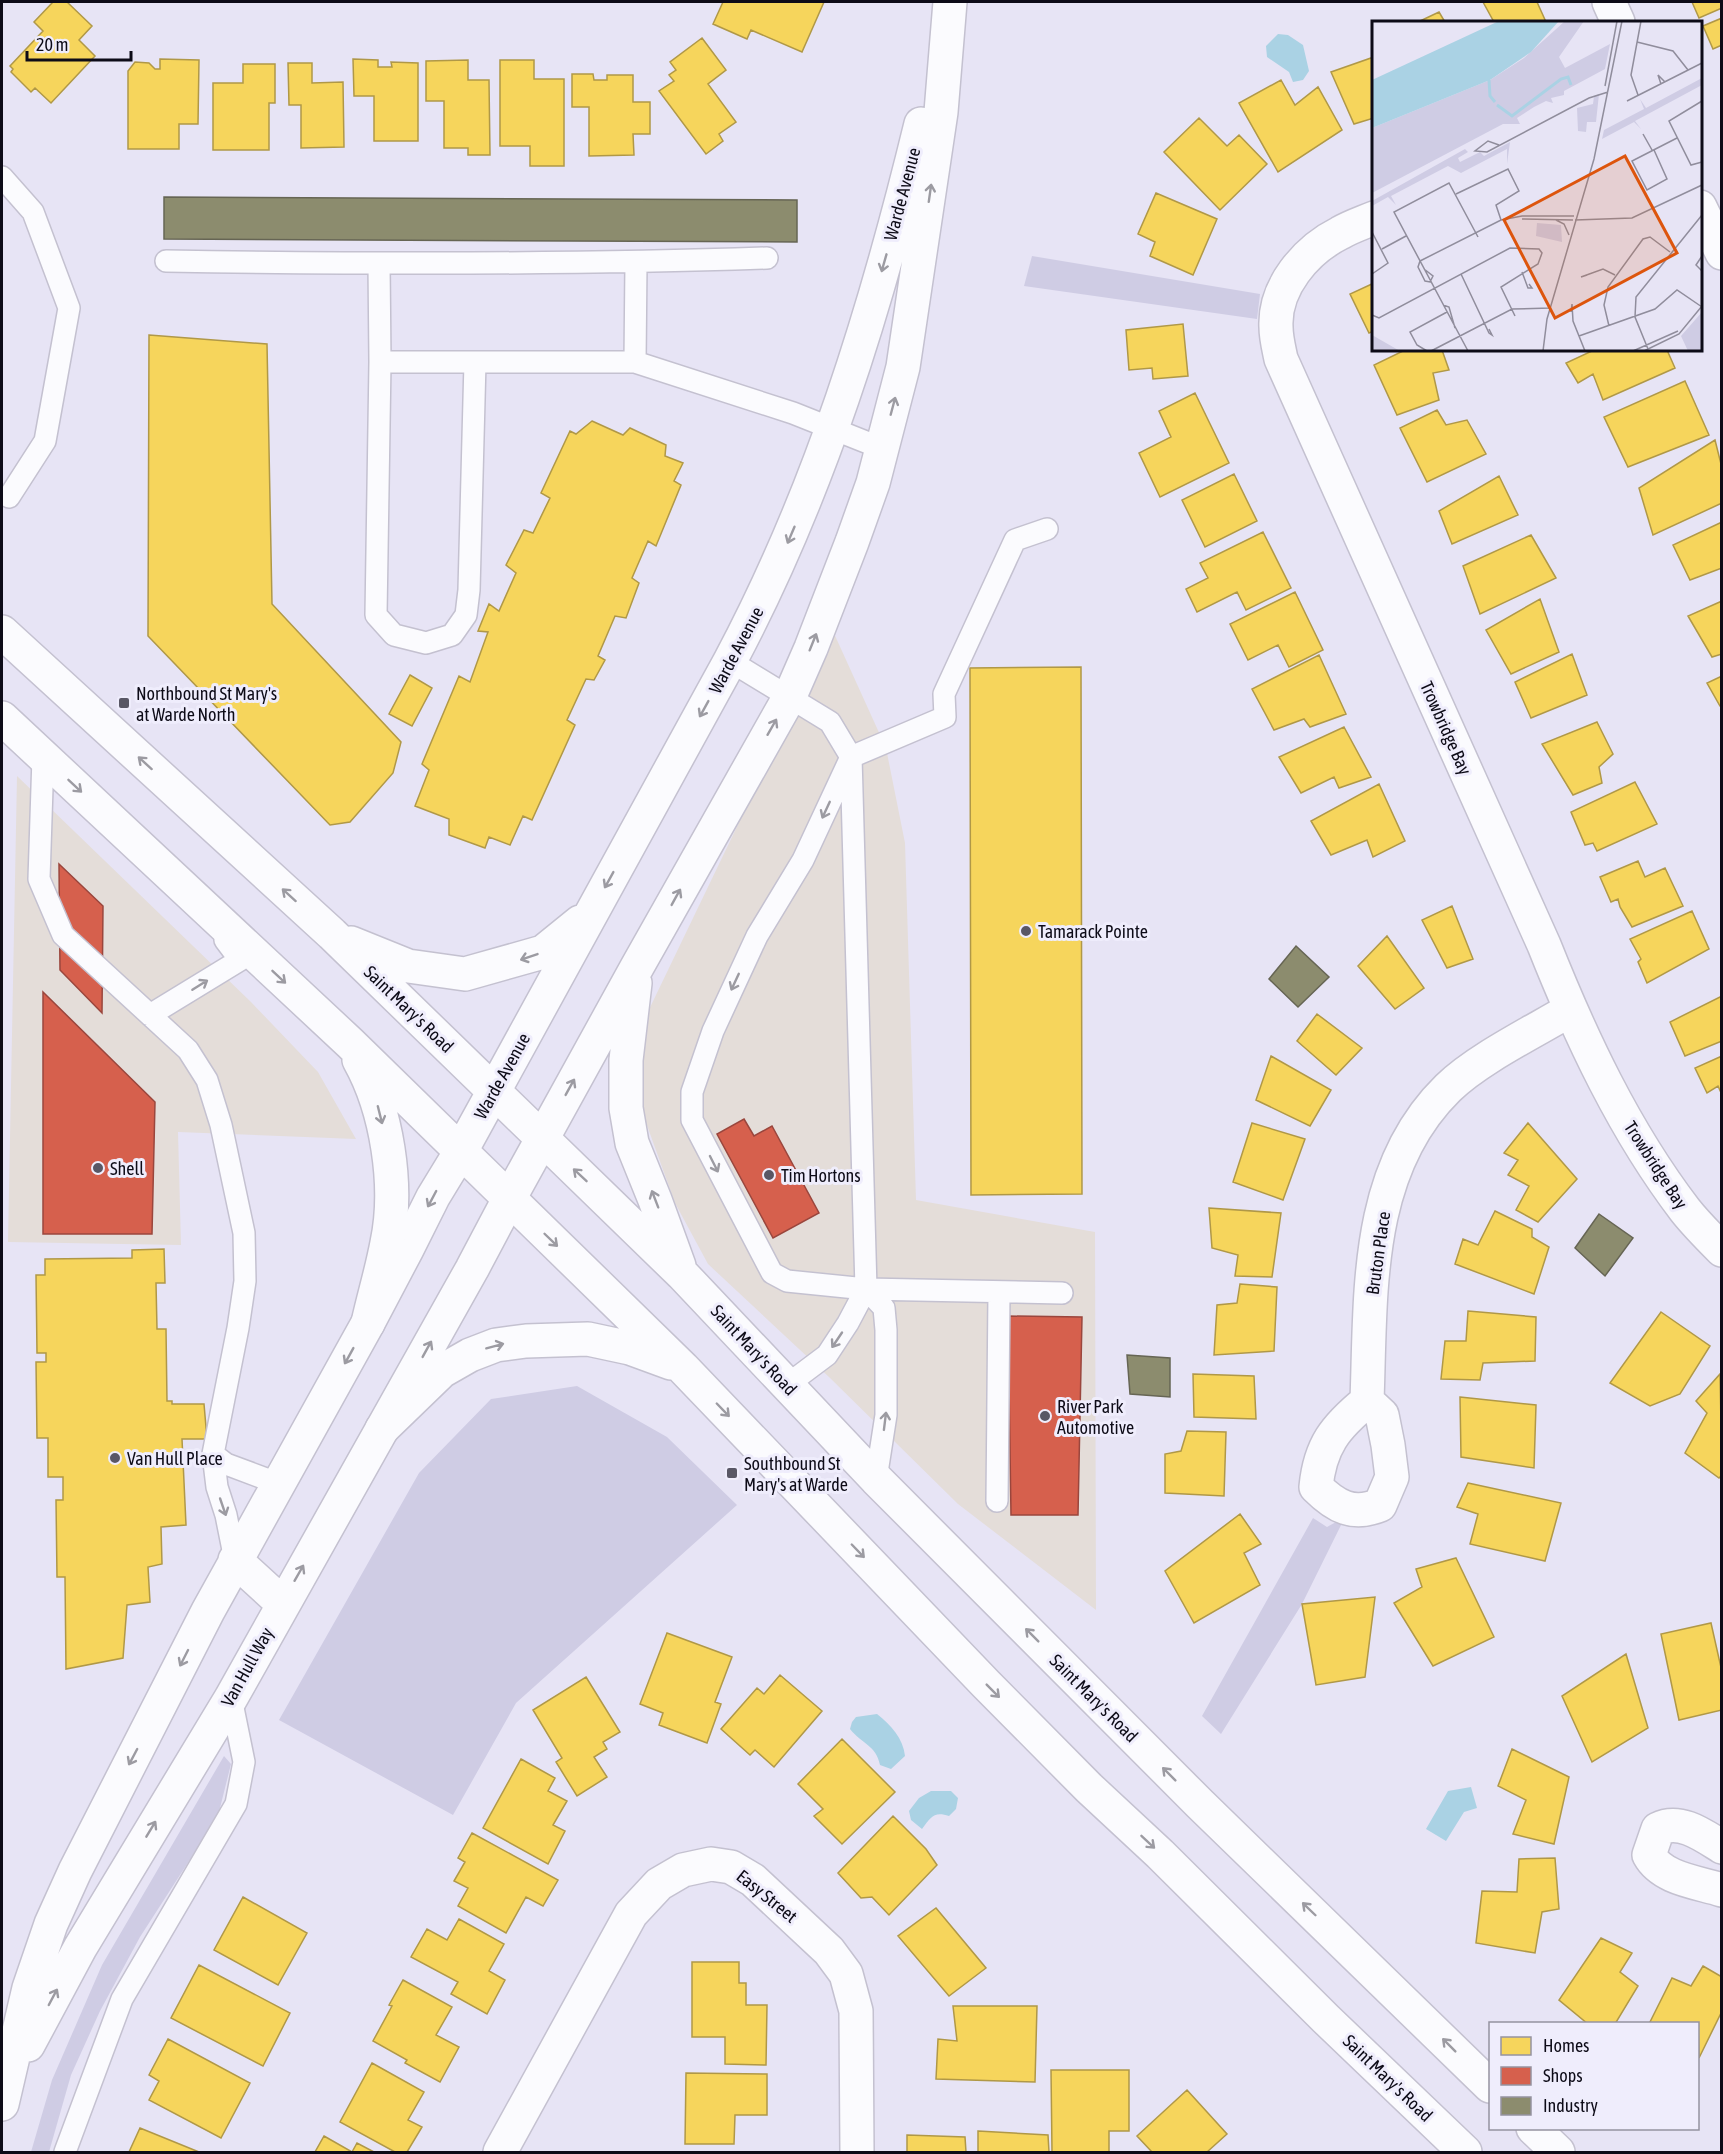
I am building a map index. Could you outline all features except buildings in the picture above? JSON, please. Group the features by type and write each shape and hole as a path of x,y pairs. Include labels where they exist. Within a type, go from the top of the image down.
{"main road":[{"name":"Warde Avenue","path":"407,1249 433,1197 461,1151 730,661 786,548 814,481 856,360 902,202 948,2"},
{"name":"Warde Avenue","path":"483,1245 790,696 852,542 873,483 903,367 941,112 948,2"},
{"path":"1609,2 1618,21"},
{"path":"1702,209 1722,254"},
{"name":"Trowbridge Bay","path":"1372,219 1338,233 1310,252 1290,277 1277,304 1276,327 1281,359 1539,934 1570,1010 1629,1126 1686,1211 1722,1250"},
{"name":"Saint Mary's Road","path":"2,632 332,934 682,1274 876,1479 1200,1804 1489,2084"},
{"name":"Saint Mary's Road","path":"2,718 350,1042 683,1368 1081,1780 1160,1854 1326,2019 1465,2152"},
{"path":"332,934 408,966 465,974 543,952 565,936 593,910"},
{"path":"637,967 626,1060 626,1108 632,1143 682,1274"},
{"name":"Bruton Place","path":"1367,1401 1372,1268 1377,1230 1389,1186 1404,1148 1425,1116 1448,1089 1469,1071 1570,1010"},
{"path":"350,1042 370,1080 386,1139 390,1178 391,1208 388,1241 368,1323"},
{"name":"Van Hull Way","path":"4,2095 80,1947 231,1698 483,1245"},
{"name":"Van Hull Way","path":"4,2095 29,1988 51,1924 110,1799 235,1560 407,1249"},
{"path":"382,1429 442,1371 470,1355 496,1345 526,1341 588,1339 630,1348 683,1368"},
{"path":"235,1560 282,1603"},
{"path":"1722,1847 1701,1834 1681,1826 1665,1825 1658,1829 1649,1855 1655,1865 1667,1873 1722,1890"},
{"name":"Easy Street","path":"500,2152 632,1914 658,1884 683,1870 711,1864 731,1867 753,1880 829,1951 846,1974 856,2011 857,2152"}],"lane":[{"path":"2,177 33,212 69,308 45,441 9,497"},
{"path":"166,261 378,264 636,263 767,258"},
{"path":"635,362 636,263"},
{"path":"378,264 380,362 376,615 394,634 426,643 452,635 466,615 469,590 476,362"},
{"path":"380,362 635,362 793,413 881,448"},
{"path":"1047,529 1015,540 944,694 945,717 851,757 803,860 757,936 712,1031 692,1092 692,1120 772,1273 787,1281 866,1289 1062,1293"},
{"path":"730,661 830,722 851,757 866,1289 848,1323 827,1355 787,1385"},
{"path":"44,757 39,879 63,935 188,1050 207,1080 221,1125 244,1233 244,1281 238,1328 213,1454 217,1487 226,1515 235,1560"},
{"path":"150,1015 240,960 196,900"},
{"path":"866,1289 884,1308 886,1330 886,1415 876,1479"},
{"path":"997,1501 999,1292"},
{"path":"213,1454 226,1464 277,1483"},
{"path":"65,2152 122,1999 236,1804 244,1762 231,1698"}],"shaded area":[{"path":"1032,256 1260,294 1257,319 1024,286"},
{"path":"832,629 886,748 905,843 916,1200 1095,1232 1096,1610 958,1504 829,1377 708,1264 675,1203 644,1117 643,1022"},
{"path":"17,776 251,1002 318,1072 356,1139 178,1132 181,1245 8,1242"},
{"path":"577,1386 667,1437 737,1505 516,1703 453,1815 279,1720 419,1473 491,1399"},
{"path":"1345,1517 1302,1604 1221,1734 1202,1716 1313,1518 1327,1527"},
{"path":"224,1756 231,1764 218,1816 140,1937 100,2011 71,2075 49,2152 31,2152 52,2080 102,1965"}],"water":[{"path":"1278,34 1288,35 1303,45 1309,71 1303,80 1293,82 1289,72 1267,57 1266,46"},
{"path":"877,1714 895,1732 904,1749 905,1756 891,1769 880,1765 872,1749 850,1729 856,1717"},
{"path":"1471,1787 1477,1808 1464,1812 1446,1841 1426,1829 1448,1791"},
{"path":"931,1791 951,1791 958,1798 956,1809 949,1816 940,1814 933,1816 922,1829 911,1820 909,1811 919,1798"}],"place":[{"name":"Northbound St Mary's at Warde North","path":"124,703"},
{"name":"Tamarack Pointe","path":"1026,931"},
{"name":"Shell","path":"98,1168"},
{"name":"Tim Hortons","path":"769,1175"},
{"name":"River Park Automotive","path":"1045,1416"},
{"name":"Van Hull Place","path":"115,1458"},
{"name":"Southbound St Mary's at Warde","path":"732,1473"}]}
